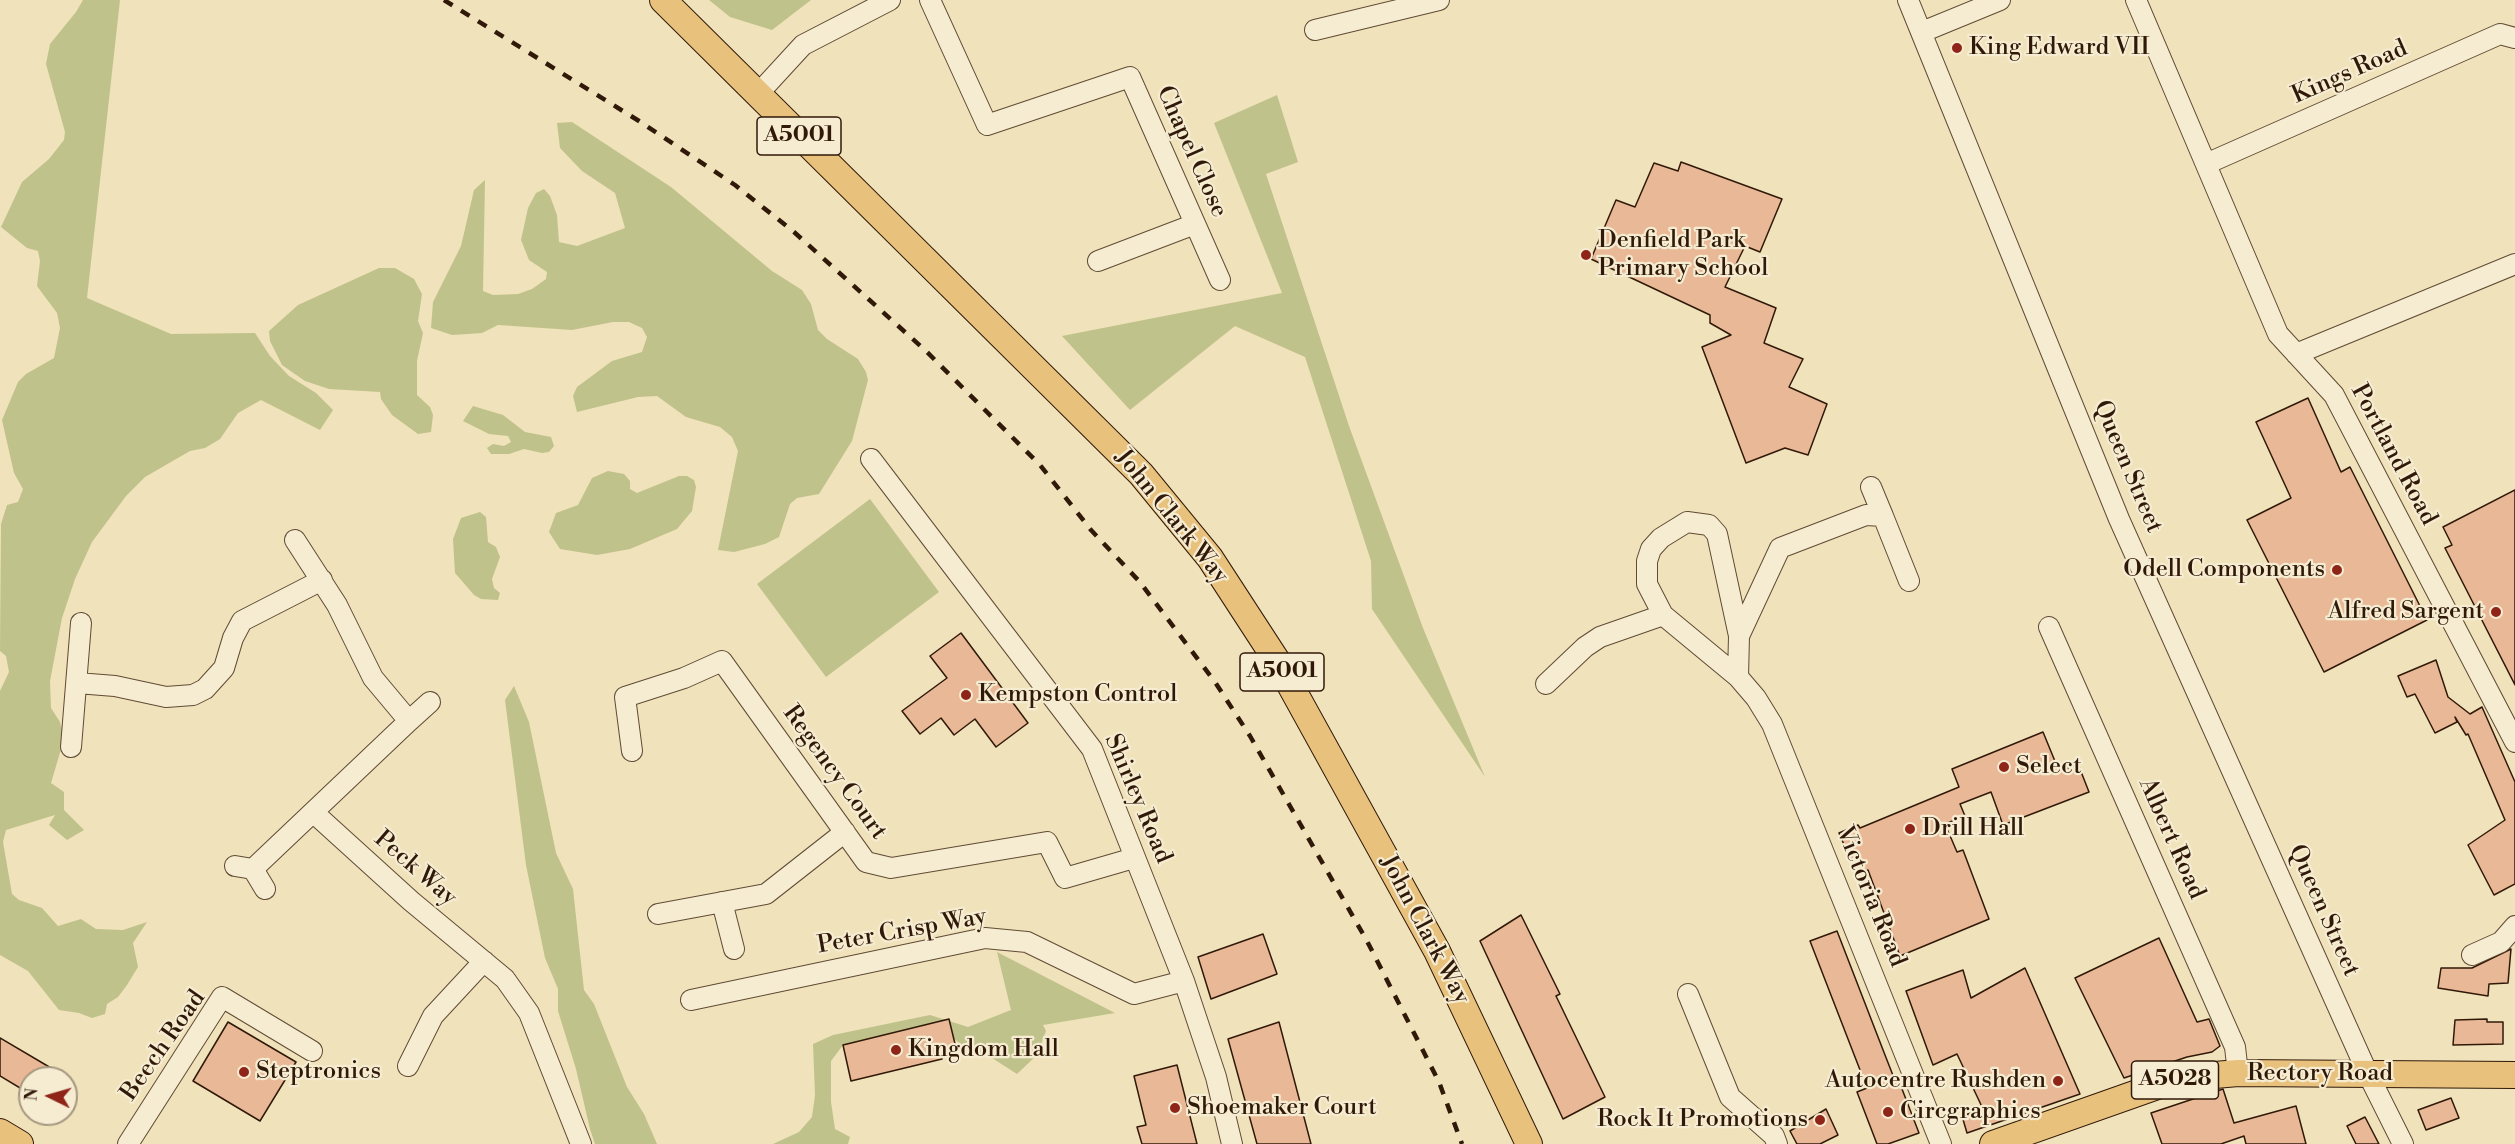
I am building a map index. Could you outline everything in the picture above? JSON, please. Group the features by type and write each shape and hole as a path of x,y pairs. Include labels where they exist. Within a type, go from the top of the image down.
{"main road":[{"name":"John Clark Way","path":"663,0 1141,474 1210,558 1276,661 1437,951 1529,1144"},
{"name":"Rectory Road","path":"1993,1144 2155,1085 2181,1078 2238,1073 2515,1075"},
{"path":"0,1132 20,1144"}],"street":[{"path":"757,95 803,45 890,0"},
{"name":"Chapel Close","path":"930,0 987,125 1130,77 1220,280"},
{"path":"1315,30 1438,0"},
{"name":"Queen Street","path":"1908,0 2119,519 2368,1074 2403,1144"},
{"path":"1922,32 2000,0"},
{"name":"Portland Road","path":"2136,0 2278,334 2334,395 2515,742"},
{"name":"Kings Road","path":"2206,164 2500,34 2515,38"},
{"path":"1098,261 1195,224"},
{"path":"2296,354 2515,264"},
{"name":"Shirley Road","path":"871,459 1092,748 1184,981 1216,1077 1232,1144"},
{"path":"1870,488 1909,581"},
{"path":"1739,636 1780,549 1866,515 1883,516"},
{"name":"Victoria Road","path":"1738,677 1739,636 1717,534 1709,525 1701,522 1687,522 1674,528 1651,549 1647,561 1647,584 1655,604 1663,615 1738,677 1756,698 1772,724 1941,1144"},
{"path":"295,540 322,580 374,678 409,721"},
{"path":"76,683 115,686 166,697 193,695 205,689 224,668 233,638 242,621 322,580"},
{"path":"1546,684 1585,647 1600,637 1663,615"},
{"path":"71,747 81,623"},
{"name":"Albert Road","path":"2049,627 2235,1047 2238,1073"},
{"name":"Regency Court","path":"632,751 625,696 684,678 722,661 866,862 891,868 1047,842 1065,878 1134,858"},
{"path":"265,889 244,868 314,813 430,702"},
{"name":"Peck Way","path":"314,813 411,901 505,979 529,1012 581,1144"},
{"path":"658,914 766,894 844,832"},
{"path":"722,902 734,949"},
{"path":"2472,955 2501,942 2515,926"},
{"name":"Peter Crisp Way","path":"691,1000 985,938 1027,942 1134,994 1184,981"},
{"path":"408,1066 433,1016 484,961"},
{"path":"1688,994 1730,1097 1774,1136 1777,1144"},
{"name":"Beech Road","path":"128,1144 222,998 312,1051"}],"green space":[{"path":"83,0 120,0 87,298 171,334 255,333 270,356 289,376 316,393 333,410 320,430 261,400 238,413 220,439 205,448 190,451 145,477 126,496 92,542 75,579 62,618 50,681 51,708 60,722 64,739 51,783 64,792 64,810 84,830 67,840 49,825 55,815 6,830 3,842 12,894 19,900 42,908 58,926 81,919 96,929 123,930 147,922 133,943 138,967 118,997 107,1004 105,1014 92,1018 59,1010 28,971 0,955 0,691 9,672 6,656 0,651 1,524 7,505 18,502 23,489 14,473 2,420 18,382 26,374 54,358 60,328 57,313 37,286 40,261 38,251 27,248 1,227 22,182 49,159 64,140 65,132 46,64 50,44"},
{"path":"709,0 811,0 772,30 730,17"},
{"path":"1277,95 1298,162 1266,174 1349,426 1423,628 1485,777 1372,609 1371,561 1305,357 1235,326 1130,410 1062,336 1282,293 1214,123"},
{"path":"572,122 671,187 772,271 802,290 811,304 818,330 827,339 858,359 866,372 868,380 852,441 819,494 797,498 790,504 779,537 765,544 734,552 718,550 738,451 732,437 720,427 686,417 657,396 638,397 577,412 573,396 577,387 612,361 642,352 647,337 642,328 629,322 613,322 572,330 498,325 482,333 452,335 431,328 433,302 461,246 474,190 485,180 483,291 493,295 518,294 532,289 546,279 547,272 529,260 521,240 528,208 536,193 544,189 550,196 557,215 559,242 577,246 625,228 615,193 582,171 560,148 557,123"},
{"path":"379,268 395,268 414,279 422,294 418,321 423,333 417,361 417,395 430,407 433,415 431,432 418,434 392,415 381,399 380,392 329,389 305,381 282,365 270,341 269,331 298,305"},
{"path":"473,406 503,415 525,432 551,437 554,446 549,452 542,453 524,449 509,454 491,454 487,448 493,444 504,446 511,442 508,436 489,434 463,421"},
{"path":"608,471 624,474 630,481 630,489 637,493 679,476 687,476 694,480 696,487 692,511 677,529 630,549 597,555 560,549 549,532 556,513 578,505 592,478"},
{"path":"870,499 939,592 826,677 757,584"},
{"path":"480,512 486,517 488,542 496,547 500,557 492,579 494,588 500,593 498,600 481,599 474,595 455,573 453,539 461,518"},
{"path":"514,686 529,722 556,853 573,889 584,990 594,1004 627,1087 644,1114 657,1144 595,1144 590,1129 576,1069 558,1011 558,989 545,958 526,865 505,700"},
{"path":"997,952 1115,1013 1043,1025 1046,1031 1037,1055 1017,1074 992,1058 970,1051 954,1039 945,1026 936,1022 843,1045 831,1061 831,1102 835,1129 850,1137 848,1144 773,1144 799,1132 812,1117 815,1095 813,1044 833,1035 930,1015 968,1027 1011,1010"}],"building":[{"path":"1681,162 1782,199 1760,252 1745,246 1725,287 1776,308 1764,343 1803,359 1789,387 1827,404 1808,455 1785,448 1746,463 1702,347 1731,335 1710,323 1710,315 1591,259 1616,200 1635,207 1654,163 1678,171"},
{"name":"Odell Components","path":"2308,398 2341,472 2350,467 2427,620 2324,672 2247,520 2291,498 2256,422"},
{"name":"Alfred Sargent","path":"2515,490 2515,685 2445,548 2452,545 2443,527"},
{"name":"Kempston Control","path":"961,633 1028,723 996,747 975,719 954,735 941,718 920,734 902,711 947,678 930,656"},
{"path":"2436,660 2448,697 2470,714 2482,707 2515,782 2515,884 2494,895 2468,845 2505,820 2468,734 2466,735 2455,717 2457,722 2435,733 2415,694 2407,697 2398,676"},
{"path":"2043,732 2059,771 2078,764 2089,792 2003,825 1991,792 1960,804 1965,816 1945,824 1957,852 1963,850 1989,919 1900,956 1868,870 1857,875 1839,833 1858,825 1860,828 1959,787 1952,769"},
{"path":"1521,915 1560,994 1556,996 1605,1097 1563,1119 1480,941"},
{"path":"1837,931 1894,1078 1897,1076 1919,1133 1888,1144 1877,1144 1857,1092 1867,1088 1810,941"},
{"path":"1263,934 1277,974 1211,999 1198,957"},
{"path":"2159,938 2197,1022 2209,1019 2220,1046 2212,1052 2187,1057 2124,1078 2075,978"},
{"path":"2511,949 2508,983 2489,984 2488,996 2438,988 2441,968 2472,968"},
{"path":"2025,968 2080,1094 1967,1133 1962,1116 1983,1109 1957,1054 1933,1065 1906,991 1963,970 1971,998"},
{"name":"Kingdom Hall","path":"949,1019 956,1048 940,1052 942,1059 851,1081 843,1045"},
{"path":"2487,1019 2487,1022 2503,1022 2503,1044 2453,1045 2455,1020"},
{"name":"Steptronics","path":"228,1022 296,1062 260,1121 193,1081"},
{"path":"1279,1022 1311,1144 1257,1144 1228,1039"},
{"path":"0,1038 48,1066 18,1066 18,1087 0,1076"},
{"name":"Shoemaker Court","path":"1177,1065 1197,1144 1142,1144 1137,1127 1146,1125 1134,1076"},
{"path":"2223,1089 2234,1123 2296,1106 2306,1144 2246,1144 2244,1136 2221,1144 2162,1144 2151,1113"},
{"path":"2451,1098 2459,1118 2426,1130 2418,1110"},
{"name":"Rock It Promotions","path":"1826,1109 1838,1135 1820,1144 1797,1144 1790,1131"},
{"path":"2365,1117 2379,1144 2356,1144 2347,1126"}],"railway":[{"path":"444,0 639,121 735,185 794,232 926,351 1040,465 1091,530 1139,581 1215,682 1250,736 1367,941 1439,1082 1462,1144"}],"place":[{"name":"King Edward VII","path":"1957,48"},
{"name":"Denfield Park Primary School","path":"1586,255"},
{"name":"Odell Components","path":"2337,570"},
{"name":"Alfred Sargent","path":"2496,612"},
{"name":"Kempston Control","path":"966,695"},
{"name":"Select","path":"2004,767"},
{"name":"Drill Hall","path":"1910,829"},
{"name":"Kingdom Hall","path":"896,1050"},
{"name":"Steptronics","path":"244,1072"},
{"name":"Autocentre Rushden","path":"2058,1081"},
{"name":"Shoemaker Court","path":"1175,1108"},
{"name":"Circgraphics","path":"1888,1112"},
{"name":"Rock It Promotions","path":"1820,1120"}]}
